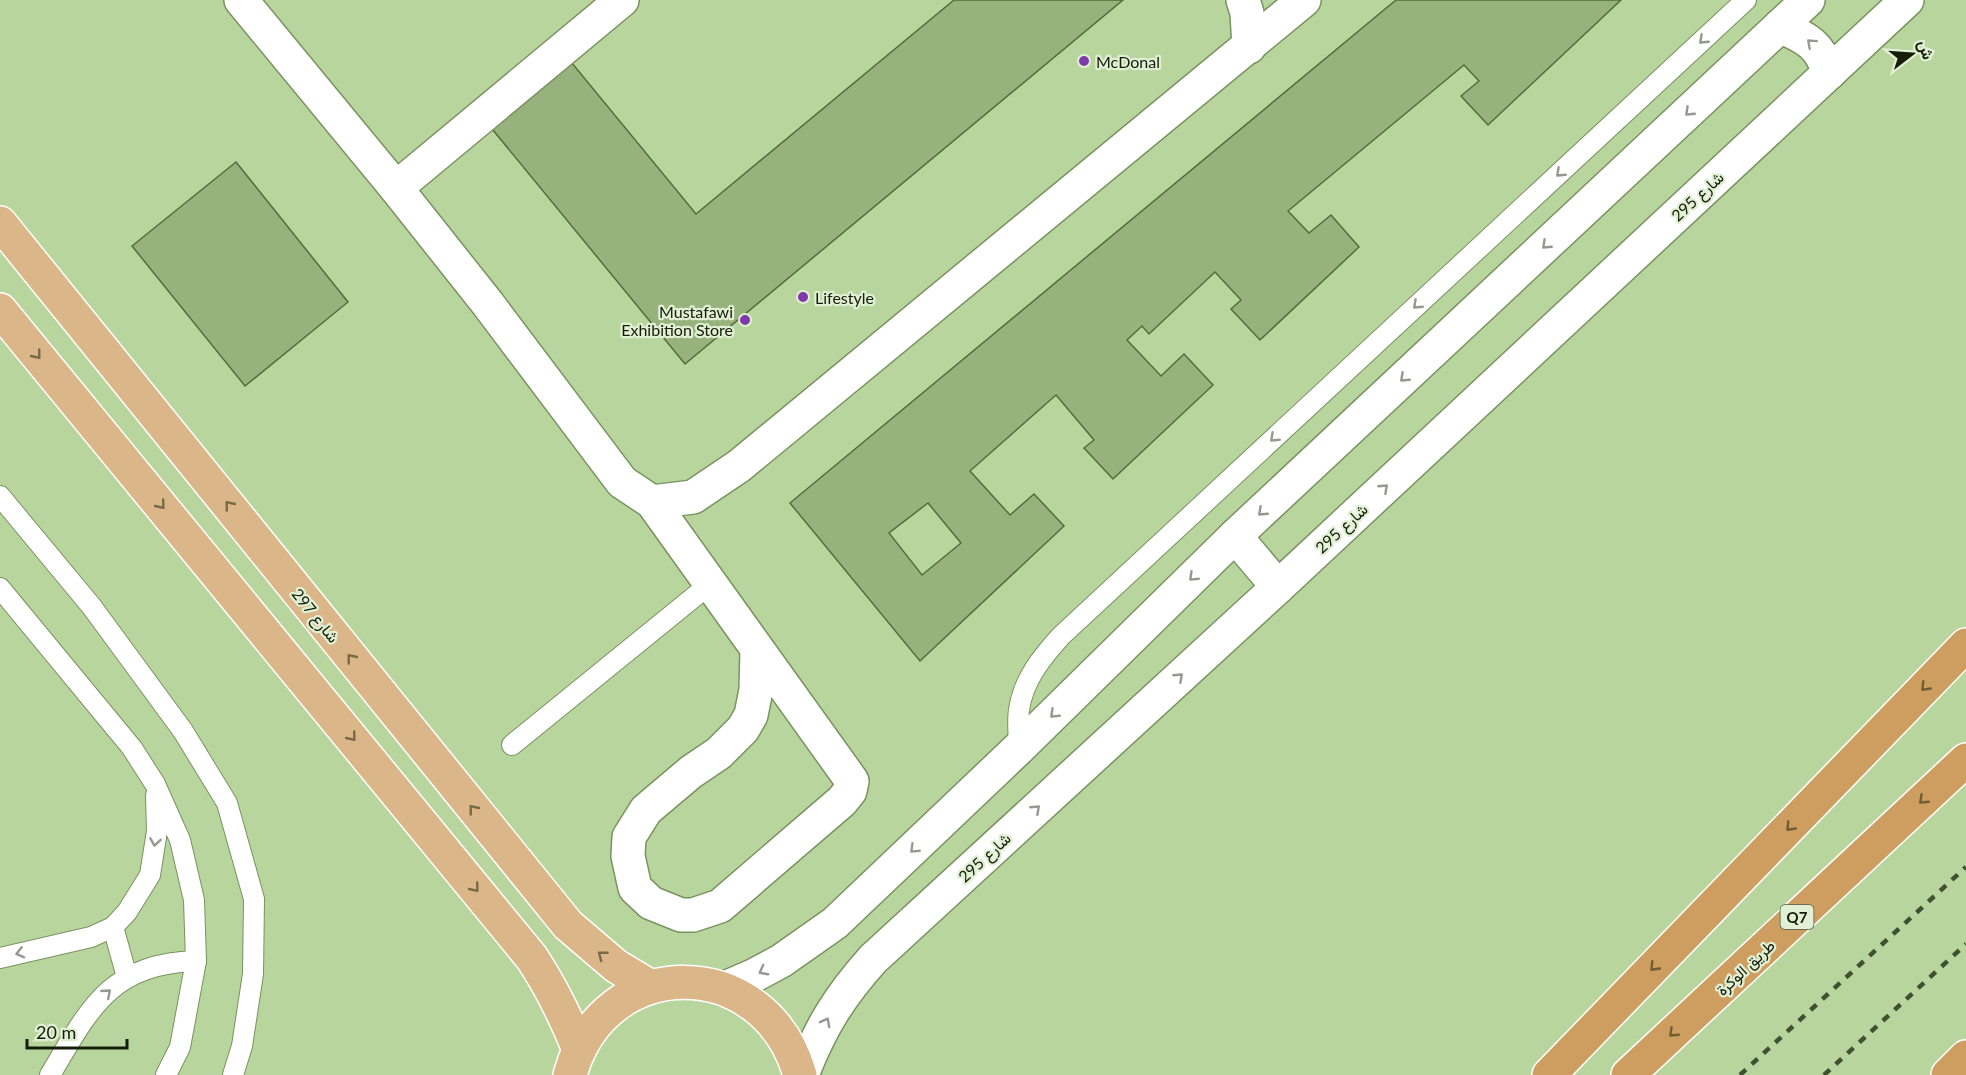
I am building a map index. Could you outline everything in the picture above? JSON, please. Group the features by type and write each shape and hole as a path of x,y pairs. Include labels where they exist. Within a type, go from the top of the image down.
{"highway":[{"path":"1550,1075 1966,645"},
{"name":"طريق الوكرة","path":"1628,1075 1966,760"},
{"path":"1948,1075 1966,1057"}],"main road":[{"name":"شارع 297","path":"0,223 568,925 616,966 651,987"},
{"path":"0,310 532,958 551,987 566,1018 574,1062"},
{"path":"574,1062 591,1029 608,1011 628,997 651,987 675,982 700,983 723,988 746,999 766,1014 782,1033 801,1075"}],"street":[{"path":"241,0 488,304 622,482 652,502 852,781 850,791 842,801 720,906 693,915 681,915 651,903 635,888 628,856 629,837 646,810 691,772 719,753 743,729 751,715 756,690 757,650"},
{"path":"396,188 622,0"},
{"path":"1243,0 1248,13 1249,47"},
{"path":"723,988 781,961 835,923 1019,748 1235,536 1808,0"},
{"name":"شارع 295","path":"801,1075 830,1013 873,959 1278,587 1907,0"},
{"path":"652,502 693,497 739,466 1249,47 1292,2"},
{"path":"1780,26 1803,36 1815,46 1824,58 1829,73"},
{"path":"1235,536 1278,587"}],"lane":[{"path":"1019,748 1019,710 1027,682 1042,657 1061,636 1746,0"},
{"path":"0,496 99,617 183,731 227,802 254,899 253,974 242,1046 233,1075"},
{"path":"512,745 710,584"},
{"path":"0,588 132,748 155,784 180,840 194,900 196,961 180,1047 166,1075"},
{"path":"0,958 91,938 113,927 127,912 150,874 157,831 155,784"},
{"path":"113,927 127,976"},
{"path":"50,1075 79,1027 101,998 127,976 146,968 196,961"}],"building":[{"path":"954,0 1123,0 685,364 488,124 567,57 696,214"},
{"path":"1396,0 1621,0 1488,125 1461,96 1479,81 1464,65 1288,211 1309,233 1331,215 1359,247 1260,340 1231,309 1241,300 1215,272 1149,334 1142,326 1127,340 1161,376 1184,354 1213,385 1113,479 1084,448 1094,440 1056,395 970,471 1010,515 1034,494 1064,526 920,661 790,503","holes":["928,503 961,543 922,575 889,533"]},
{"path":"236,162 348,302 245,386 132,246"}],"railway":[{"path":"1740,1075 1966,867"},
{"path":"1824,1075 1966,944"}],"place":[{"name":"McDonal","path":"1084,61"},
{"name":"Lifestyle","path":"803,297"},
{"name":"Mustafawi Exhibition Store","path":"745,320"}]}
